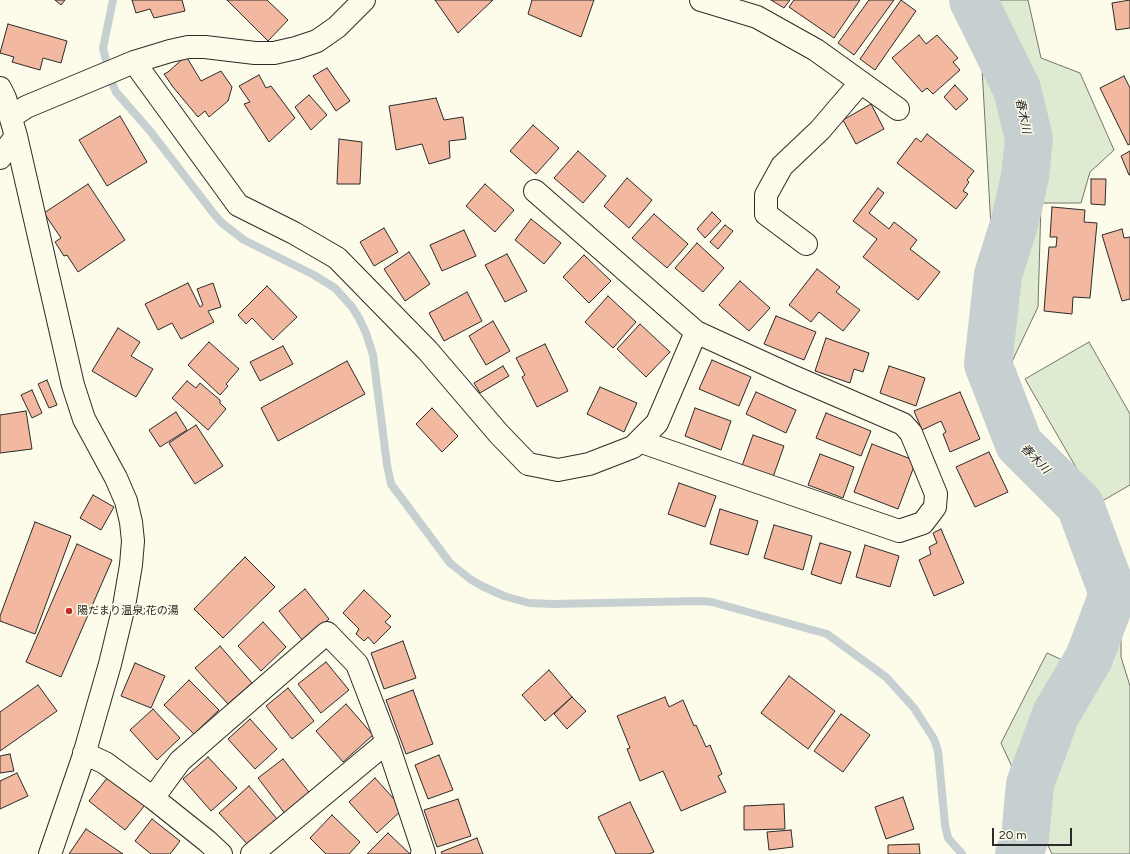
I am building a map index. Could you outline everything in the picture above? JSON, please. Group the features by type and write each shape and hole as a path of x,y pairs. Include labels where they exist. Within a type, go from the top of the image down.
{"street":[{"path":"0,158 13,127 26,107 134,62 170,50 188,47 204,47 255,53 274,53 296,48 317,41 337,27 364,0"},
{"path":"701,0 757,17 816,50 898,110"},
{"path":"134,62 238,205 294,233 337,258 428,351 499,434 528,464 558,470 589,464 633,447 657,423 696,332"},
{"path":"806,244 766,214 766,195 782,166 820,130 861,82"},
{"path":"0,88 13,127 72,385 84,419 116,478 126,501 132,535 131,565 124,606 110,664 73,789 50,854"},
{"path":"534,190 696,332 792,376 903,424 911,433 936,494 935,507 923,523 899,531 639,441"},
{"path":"154,798 180,761 327,633 356,664 387,742 424,853 422,854"},
{"path":"252,854 387,742"},
{"path":"84,753 105,763 154,798 221,854"}],"green space":[{"path":"963,0 1028,0 1041,58 1080,73 1114,150 1090,172 1081,203 1041,203 1038,307 1007,372 992,245 982,68"},
{"path":"1089,342 1130,414 1130,485 1097,504 1025,379"},
{"path":"1102,548 1121,548 1121,657 1130,686 1130,854 1052,854 1001,743 1047,653 1093,674"}],"building":[{"path":"55,0 65,0 61,5"},
{"path":"132,0 182,0 185,11 154,18 150,9 136,13"},
{"path":"227,0 267,0 288,20 268,41"},
{"path":"435,0 493,0 458,33"},
{"path":"532,0 594,0 581,37 528,14"},
{"path":"771,0 790,0 784,8"},
{"path":"794,0 860,0 834,38 789,7"},
{"path":"869,0 894,0 854,55 838,43"},
{"path":"901,0 916,11 875,70 860,59"},
{"path":"1130,0 1130,28 1116,30 1112,3"},
{"path":"8,24 67,41 61,63 43,58 40,70 12,62 14,57 0,53"},
{"path":"919,35 926,44 937,35 958,58 953,62 960,70 933,94 927,88 922,92 892,58"},
{"path":"186,56 201,81 221,71 232,87 228,101 209,117 205,111 198,117 164,74"},
{"path":"327,68 350,101 336,111 313,76"},
{"path":"259,75 266,88 271,86 295,118 269,142 244,104 250,102 239,86"},
{"path":"1124,76 1130,88 1130,144 1128,145 1100,88"},
{"path":"955,85 968,99 956,110 944,97"},
{"path":"309,95 327,115 311,130 295,107"},
{"path":"436,98 444,120 463,117 466,139 449,141 450,158 429,164 422,144 396,150 389,106"},
{"path":"871,104 884,129 856,144 843,120"},
{"path":"120,116 147,162 107,186 79,140"},
{"path":"533,125 559,148 536,174 510,151"},
{"path":"927,134 974,171 967,180 969,182 963,191 968,194 956,209 897,163 916,138 921,142"},
{"path":"339,139 362,142 360,184 337,184"},
{"path":"578,151 606,176 583,203 554,178"},
{"path":"1130,151 1130,175 1129,175 1121,156"},
{"path":"627,178 652,200 629,228 604,206"},
{"path":"1091,179 1106,179 1105,205 1091,204"},
{"path":"88,184 125,240 78,272 67,255 64,256 55,242 61,238 44,213"},
{"path":"485,184 514,210 495,232 466,206"},
{"path":"878,188 884,193 869,213 889,229 894,222 917,240 910,249 940,272 918,300 863,257 877,239 853,221"},
{"path":"1052,207 1085,210 1084,222 1097,223 1090,298 1073,297 1072,314 1044,311 1049,247 1056,247 1057,237 1050,237"},
{"path":"712,212 721,221 705,238 697,229"},
{"path":"654,214 688,244 667,268 632,238"},
{"path":"531,219 561,243 544,264 515,240"},
{"path":"725,225 733,231 718,249 710,242"},
{"path":"384,228 398,252 374,266 360,242"},
{"path":"1122,229 1124,238 1130,237 1130,299 1122,301 1102,235"},
{"path":"464,230 476,256 442,271 430,245"},
{"path":"697,243 724,268 703,292 675,268"},
{"path":"409,252 430,284 405,301 384,269"},
{"path":"507,254 527,291 505,302 485,265"},
{"path":"584,255 611,281 589,303 563,277"},
{"path":"817,269 840,287 836,292 860,310 843,331 819,312 811,322 789,305"},
{"path":"740,281 770,308 749,331 719,305"},
{"path":"188,283 200,307 203,305 197,289 213,283 221,307 208,311 214,322 181,339 172,323 158,330 145,304"},
{"path":"267,286 297,317 273,340 252,318 246,324 238,315"},
{"path":"467,292 482,321 444,341 429,313"},
{"path":"608,296 636,322 613,348 585,322"},
{"path":"776,316 816,332 804,360 764,344"},
{"path":"493,321 510,351 486,365 469,336"},
{"path":"640,324 670,352 646,377 617,349"},
{"path":"118,328 140,342 131,356 153,369 136,397 92,371"},
{"path":"826,338 869,353 863,372 854,369 850,383 815,371"},
{"path":"209,342 239,369 226,384 228,386 220,395 188,365"},
{"path":"545,344 568,391 537,407 522,377 525,375 516,358"},
{"path":"283,346 293,364 260,381 250,362"},
{"path":"712,360 751,377 739,406 699,389"},
{"path":"347,361 365,394 278,441 261,408"},
{"path":"503,366 509,376 480,393 474,383"},
{"path":"889,366 925,378 916,406 880,393"},
{"path":"47,380 57,405 49,408 38,384"},
{"path":"187,381 196,388 200,383 220,400 220,403 226,409 208,430 172,398"},
{"path":"600,387 637,403 624,432 587,414"},
{"path":"32,390 42,413 32,418 21,395"},
{"path":"756,392 796,410 786,433 746,414"},
{"path":"960,392 980,439 950,452 943,434 946,432 941,421 922,430 914,411"},
{"path":"432,408 458,436 442,452 416,424"},
{"path":"695,408 731,421 721,450 685,436"},
{"path":"26,411 32,449 0,453 0,415"},
{"path":"176,412 187,430 160,447 149,430"},
{"path":"826,413 871,431 861,456 816,438"},
{"path":"196,425 223,466 195,484 169,443"},
{"path":"753,435 784,446 773,477 742,466"},
{"path":"872,444 916,461 898,509 854,492"},
{"path":"989,452 1008,492 975,507 956,467"},
{"path":"820,454 854,467 843,498 808,485"},
{"path":"679,483 716,496 705,527 668,514"},
{"path":"93,495 114,507 101,530 80,518"},
{"path":"720,509 758,521 748,555 710,544"},
{"path":"35,522 71,536 35,634 0,621 0,616"},
{"path":"774,525 812,536 803,570 764,558"},
{"path":"941,529 964,583 934,596 919,560 931,554 929,547 937,543 933,533"},
{"path":"820,543 851,552 841,584 811,574"},
{"name":"陽だまり温泉;花の湯","path":"77,544 112,560 61,677 26,662"},
{"path":"865,545 899,556 890,587 856,577"},
{"path":"245,557 275,587 223,638 194,609"},
{"path":"305,589 329,619 303,641 279,611"},
{"path":"364,590 391,616 385,622 391,627 374,644 368,637 364,641 356,634 359,629 343,613"},
{"path":"263,622 286,647 261,671 238,646"},
{"path":"403,641 416,678 384,689 371,653"},
{"path":"220,646 252,683 228,704 195,668"},
{"path":"326,662 349,690 321,713 298,684"},
{"path":"135,663 165,676 151,708 121,696"},
{"path":"549,670 572,697 545,721 522,695"},
{"path":"789,676 835,711 808,749 761,713"},
{"path":"189,680 219,710 194,734 164,705"},
{"path":"38,685 57,711 0,751 0,712"},
{"path":"288,688 314,721 292,739 266,706"},
{"path":"413,690 433,744 406,754 386,700"},
{"path":"572,697 586,711 567,729 554,714"},
{"path":"665,697 669,707 683,700 694,726 696,725 706,747 710,745 722,774 718,776 726,792 681,811 663,771 640,781 627,749 630,748 617,716"},
{"path":"346,704 373,735 343,762 316,731"},
{"path":"153,709 180,738 157,760 130,730"},
{"path":"841,714 870,735 843,772 814,751"},
{"path":"250,719 277,749 255,769 228,739"},
{"path":"10,754 14,771 0,773 0,756"},
{"path":"439,755 453,790 428,799 415,765"},
{"path":"208,757 237,788 211,811 183,779"},
{"path":"283,759 312,796 286,815 258,778"},
{"path":"17,773 28,796 0,809 0,781"},
{"path":"108,777 145,805 125,830 89,801"},
{"path":"375,778 403,809 377,833 349,802"},
{"path":"249,786 278,820 249,846 219,813"},
{"path":"903,797 914,829 886,839 875,807"},
{"path":"458,799 471,836 437,847 424,810"},
{"path":"630,802 654,852 649,854 616,854 598,817"},
{"path":"784,804 785,829 744,830 744,806"},
{"path":"332,815 360,842 349,854 326,854 310,838"},
{"path":"152,819 180,841 170,854 151,854 135,841"},
{"path":"86,829 123,854 69,854"},
{"path":"791,830 793,847 769,850 767,832"},
{"path":"388,833 410,854 367,854"},
{"path":"477,838 483,854 442,854 441,852"},
{"path":"919,844 920,854 888,854 888,845"}],"waterway":[{"path":"113,0 103,48 111,81 116,92 150,131 222,223 244,240 314,275 335,288 352,307 359,318 366,333 373,355 387,465 391,484 450,563 470,579 482,586 504,596 529,603 712,602 827,634 886,677 914,708 934,739 938,751 945,825 948,838 962,854"},
{"name":"春木川","path":"973,0 1017,89 1029,139 1025,176 1015,221 998,275 988,364 1019,444 1080,505 1113,594 1089,658 1056,714 1030,784 1025,838 1019,854"}],"place":[{"name":"陽だまり温泉;花の湯","path":"69,611"}]}
